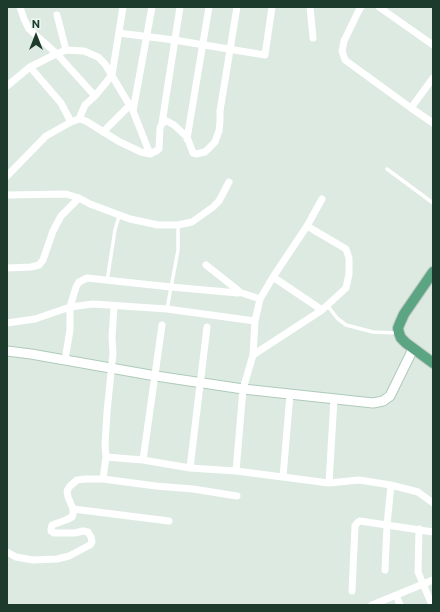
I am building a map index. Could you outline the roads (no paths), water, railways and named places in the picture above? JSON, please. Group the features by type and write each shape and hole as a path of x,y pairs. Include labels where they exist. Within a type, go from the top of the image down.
{"main road":[{"path":"433,272 404,314 398,328 399,333 406,343 433,363"}],"street":[{"path":"20,7 29,29 57,54 95,96"},
{"path":"80,119 85,105 95,96 112,75 123,7"},
{"path":"103,132 131,108 152,7"},
{"path":"7,176 46,136 71,122 80,119 86,121 118,141 141,152 150,154 156,152 159,149 160,128 180,7"},
{"path":"187,139 209,7"},
{"path":"162,123 167,121 174,125 187,139 194,154 205,152 216,142 219,131 220,111 237,7"},
{"path":"119,33 174,40 265,55 272,7"},
{"path":"313,38 310,9 318,7"},
{"path":"362,7 359,10 344,41 342,51 345,60 433,123"},
{"path":"379,7 433,45"},
{"path":"56,15 66,50"},
{"path":"7,86 30,67 66,50 84,51 98,57 105,64 131,108 150,154"},
{"path":"30,67 61,103 71,122"},
{"path":"411,108 433,78"},
{"path":"7,195 66,194 79,198 119,216 158,225 178,226 192,222 213,208 219,201 229,182"},
{"path":"7,268 31,267 39,265 43,260 53,231 61,216 79,198"},
{"path":"236,471 243,389 252,355 255,321 260,299 307,226 322,199"},
{"path":"252,355 325,308 346,288 349,274 349,258 346,249 307,226"},
{"path":"206,265 239,292"},
{"path":"273,277 325,308"},
{"path":"65,360 70,330 70,307 76,287 80,282 87,278 171,288 239,292 260,299"},
{"path":"7,323 35,319 70,307 93,304 167,309 255,321"},
{"path":"103,479 106,457 105,445 107,412 113,353 112,337 114,306"},
{"path":"143,460 162,325"},
{"path":"190,468 207,327"},
{"path":"7,352 31,354 156,376 243,389 373,403 383,401 390,396 413,349"},
{"path":"283,477 290,394"},
{"path":"329,483 334,399"},
{"path":"106,457 143,460 190,468 236,471 329,483 359,480 391,485 418,492 433,503"},
{"path":"7,552 16,557 33,560 57,559 69,556 90,545 92,542 88,532 54,533 51,531 52,526 72,517 74,513 67,491 77,480 103,479 193,489 237,496"},
{"path":"385,570 391,485"},
{"path":"73,509 169,521"},
{"path":"352,591 355,526 357,523 360,521 433,532"},
{"path":"419,529 418,572 432,605"},
{"path":"372,605 433,580"},
{"path":"396,595 400,605"}],"lane":[{"path":"387,169 433,203"},
{"path":"106,281 119,216"},
{"path":"167,309 178,250 178,226"},
{"path":"325,308 346,325 373,332 399,333"}]}
